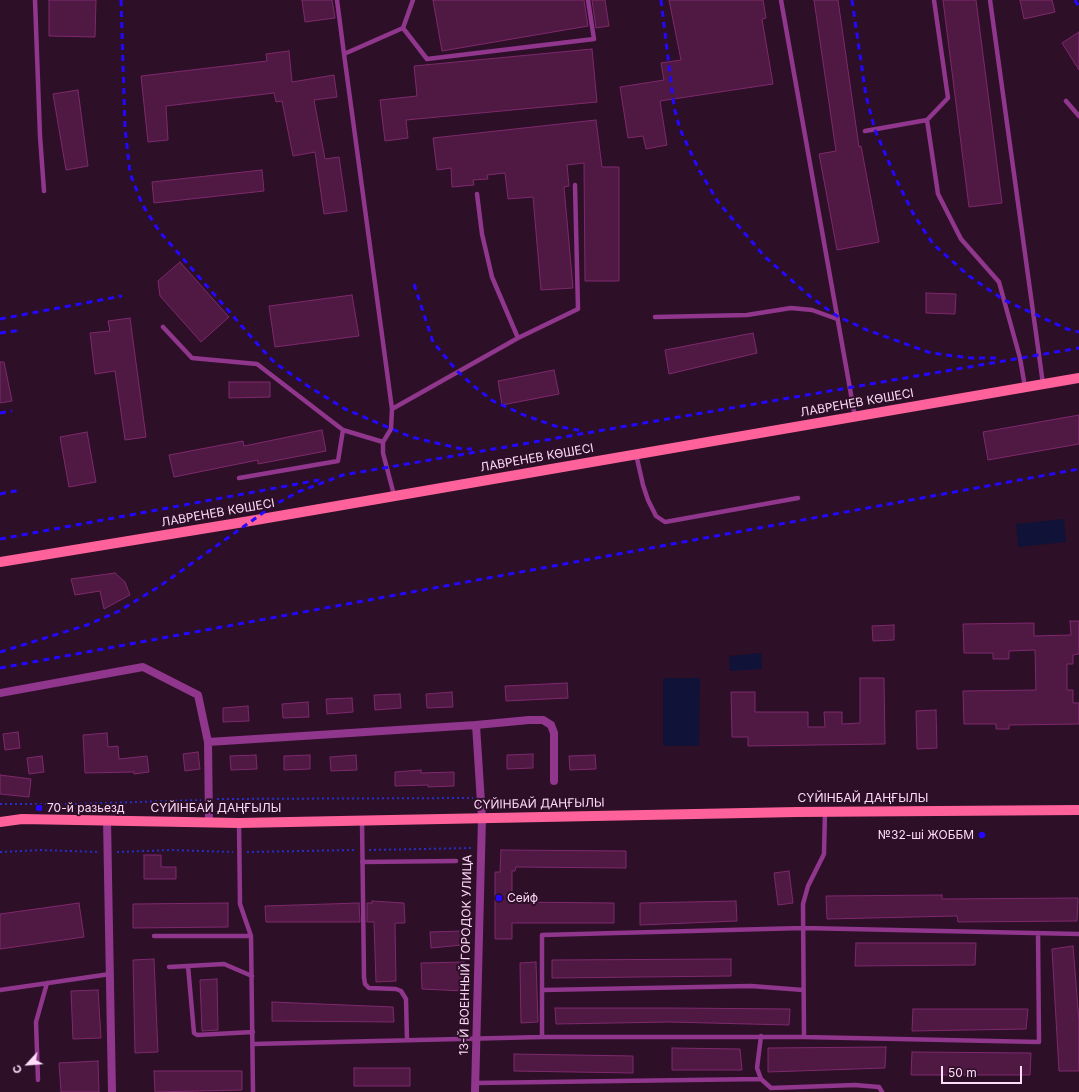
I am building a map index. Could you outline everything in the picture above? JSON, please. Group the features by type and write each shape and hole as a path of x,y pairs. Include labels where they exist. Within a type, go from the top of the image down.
{"main road":[{"name":"ЛАВРЕНЕВ КӨШЕСІ","path":"0,562 250,521 1079,378"},
{"name":"СҮЙІНБАЙ ДАҢҒЫЛЫ","path":"0,822 22,819 239,823 825,811 1079,810"},
{"path":"0,818 22,819"}],"street":[{"path":"0,693 143,666 198,695 208,742 209,823"},
{"path":"208,742 543,720 551,724 554,733 554,782"},
{"name":"13-Й ВОЕННЫЙ ГОРОДОК УЛИЦА","path":"475,1092 482,818 476,725"},
{"path":"107,820 112,1092"}],"lane":[{"path":"35,0 40,136 44,191"},
{"path":"337,0 392,409 391,429 383,442 383,453 394,495"},
{"path":"344,54 403,28 413,0"},
{"path":"403,28 427,60 594,39 588,0"},
{"path":"781,0 855,417"},
{"path":"865,131 927,120 948,98 934,0"},
{"path":"990,0 1043,384"},
{"path":"1066,101 1079,116"},
{"path":"927,120 938,194 961,239 999,282 1020,358 1025,387"},
{"path":"392,409 518,338 578,309 575,185"},
{"path":"478,194 482,234 492,277 518,338"},
{"path":"655,317 746,316 791,308 812,310 837,319"},
{"path":"163,327 192,358 257,364 343,430 383,442"},
{"path":"239,478 338,461 343,430"},
{"path":"636,454 648,500 656,516 665,522 798,498"},
{"path":"804,1037 802,904 808,886 824,854 825,811"},
{"path":"362,820 365,984 369,988 401,991 406,998 407,1040"},
{"path":"239,823 240,904 251,936 253,1092"},
{"path":"362,862 456,861"},
{"path":"542,1038 542,935 803,928 1079,934"},
{"path":"253,1044 407,1040 761,1036 1039,1042 1038,932"},
{"path":"154,936 251,936"},
{"path":"169,967 224,964 252,976"},
{"path":"188,966 194,1033 197,1035 253,1032"},
{"path":"0,990 110,974"},
{"path":"38,1080 36,1022 47,983"},
{"path":"542,990 751,986 803,990"},
{"path":"761,1036 757,1068 761,1079 771,1088 855,1085 879,1087 882,1092"},
{"path":"476,1083 761,1079"}],"path":[{"path":"0,804 73,804 209,799 480,798"}],"shaded area":[{"path":"1064,519 1066,542 1018,547 1016,524"},
{"path":"761,653 762,669 730,671 729,656"},
{"path":"663,678 700,678 699,746 663,746"}],"building":[{"path":"49,0 96,0 95,37 49,36"},
{"path":"302,0 332,0 335,18 305,22"},
{"path":"433,0 584,0 588,26 442,51"},
{"path":"592,0 605,0 609,26 596,28"},
{"path":"669,0 763,0 766,18 762,19 773,84 660,101 667,145 646,149 643,136 628,138 620,87 664,80 661,63 681,60"},
{"path":"814,0 838,0 859,147 861,146 879,242 837,250 819,154 836,151"},
{"path":"943,0 976,0 1002,203 969,207"},
{"path":"1020,0 1052,0 1055,12 1024,19"},
{"path":"1079,32 1079,70 1062,43"},
{"path":"592,49 597,102 406,120 408,138 385,141 380,100 417,96 414,66"},
{"path":"289,51 292,82 334,75 337,97 314,100 325,159 339,157 347,211 324,214 315,152 293,156 282,101 276,102 274,93 166,106 168,140 148,142 141,76 267,61 266,54"},
{"path":"78,90 88,166 66,170 53,94"},
{"path":"596,120 602,167 619,167 619,281 585,281 584,163 567,165 569,186 564,187 573,288 541,290 533,197 508,199 505,173 487,175 488,179 473,180 474,185 452,187 451,168 437,170 433,138"},
{"path":"262,170 264,191 154,203 152,182"},
{"path":"180,262 229,317 201,342 160,296 158,281"},
{"path":"926,293 956,294 955,314 926,313"},
{"path":"352,295 359,336 275,347 269,306"},
{"path":"130,318 146,437 125,440 115,371 95,374 90,333 110,331 108,321"},
{"path":"753,333 757,353 669,374 665,350"},
{"path":"0,362 4,362 12,401 0,403"},
{"path":"554,370 559,394 502,405 498,381"},
{"path":"229,382 270,382 270,397 229,398"},
{"path":"1079,415 1079,444 988,460 983,432"},
{"path":"322,430 326,451 258,464 258,460 174,477 169,455 243,441 244,446"},
{"path":"87,432 96,482 69,487 60,437"},
{"path":"115,573 125,582 130,595 104,609 100,591 75,595 71,579"},
{"path":"1070,621 1079,621 1079,654 1073,655 1073,664 1067,664 1067,690 1073,690 1073,703 1079,703 1079,724 1009,725 1009,729 996,729 996,724 964,724 963,691 1036,690 1035,650 1009,651 1009,659 993,659 993,653 964,653 963,624 1034,623 1034,636 1071,635"},
{"path":"894,625 894,640 873,641 872,626"},
{"path":"860,678 884,678 885,744 748,746 748,737 732,737 731,692 755,692 755,712 808,712 808,727 825,727 824,712 842,712 842,724 860,723"},
{"path":"567,683 568,698 506,701 505,686"},
{"path":"452,692 453,707 427,708 426,694"},
{"path":"400,694 401,708 375,710 374,695"},
{"path":"352,698 353,712 327,714 326,699"},
{"path":"308,702 309,717 283,718 282,704"},
{"path":"248,706 249,721 223,722 223,708"},
{"path":"936,710 937,748 917,749 916,711"},
{"path":"18,732 20,748 5,750 3,734"},
{"path":"107,733 108,747 118,746 119,759 147,756 149,772 134,774 134,772 85,773 83,735"},
{"path":"198,752 200,769 185,771 183,754"},
{"path":"533,754 533,768 507,769 507,755"},
{"path":"256,755 257,769 231,770 230,756"},
{"path":"310,755 310,769 284,770 284,756"},
{"path":"356,755 357,770 331,771 330,757"},
{"path":"595,755 596,769 570,770 569,756"},
{"path":"42,756 44,772 29,774 27,758"},
{"path":"421,770 421,773 454,772 454,786 395,786 395,772"},
{"path":"0,775 31,779 29,797 0,794"},
{"path":"501,850 626,851 626,868 516,867 515,871 512,871 512,902 614,903 614,923 512,923 512,939 495,939 495,872 500,872"},
{"path":"144,855 161,855 161,867 176,867 176,879 144,879"},
{"path":"789,871 793,903 778,905 774,873"},
{"path":"942,895 942,899 1078,898 1077,921 958,922 957,916 827,919 826,896"},
{"path":"372,901 404,903 405,923 395,923 396,981 376,982 374,922 367,922 367,903 372,903"},
{"path":"736,901 737,921 640,925 640,903"},
{"path":"79,903 84,937 0,949 0,914"},
{"path":"228,903 228,927 133,928 133,904"},
{"path":"359,903 360,922 266,922 265,906"},
{"path":"462,931 462,945 431,948 430,932"},
{"path":"856,943 976,943 975,965 855,966"},
{"path":"1073,946 1079,1021 1079,1071 1059,1071 1052,949"},
{"path":"154,959 158,1052 135,1053 133,960"},
{"path":"731,959 731,976 552,978 552,960"},
{"path":"464,962 465,991 422,989 421,963"},
{"path":"536,962 538,1022 521,1023 520,963"},
{"path":"217,979 218,1030 202,1031 200,980"},
{"path":"98,990 101,1038 73,1039 71,991"},
{"path":"272,1002 393,1007 394,1022 272,1021"},
{"path":"555,1008 790,1009 789,1025 670,1022 556,1024"},
{"path":"913,1009 1028,1009 1026,1029 912,1031"},
{"path":"886,1047 885,1068 768,1072 768,1048"},
{"path":"672,1048 740,1049 742,1070 672,1070"},
{"path":"912,1052 1031,1053 1030,1075 911,1075"},
{"path":"514,1054 633,1056 633,1073 514,1071"},
{"path":"98,1061 99,1092 61,1092 59,1063"},
{"path":"354,1068 410,1068 410,1086 354,1086"},
{"path":"154,1071 242,1071 242,1090 155,1092"}],"railway":[{"path":"121,0 125,128 130,173 142,204 159,231 275,363 345,409 411,437 462,449 472,449"},
{"path":"661,0 674,107 680,129 698,168 718,202 765,257 812,298 837,316 867,330 931,353 971,358 996,358"},
{"path":"852,0 866,96 875,130 897,181 914,215 933,244 969,276 1004,300 1067,329 1079,332"},
{"path":"1075,0 1079,7"},
{"path":"414,284 433,342 457,371 475,387 493,401 524,415 555,426 583,431"},
{"path":"0,319 122,296"},
{"path":"0,333 22,330"},
{"path":"0,652 87,625 119,611 160,586 274,505 298,492 343,475 1079,348"},
{"path":"0,413 12,411"},
{"path":"0,668 1079,469"},
{"path":"0,539 319,480"},
{"path":"0,494 20,490"}],"place":[{"name":"70-й разьезд","path":"39,808"},
{"name":"№32-ші ЖОББМ","path":"982,835"},
{"name":"Сейф","path":"499,898"}]}
